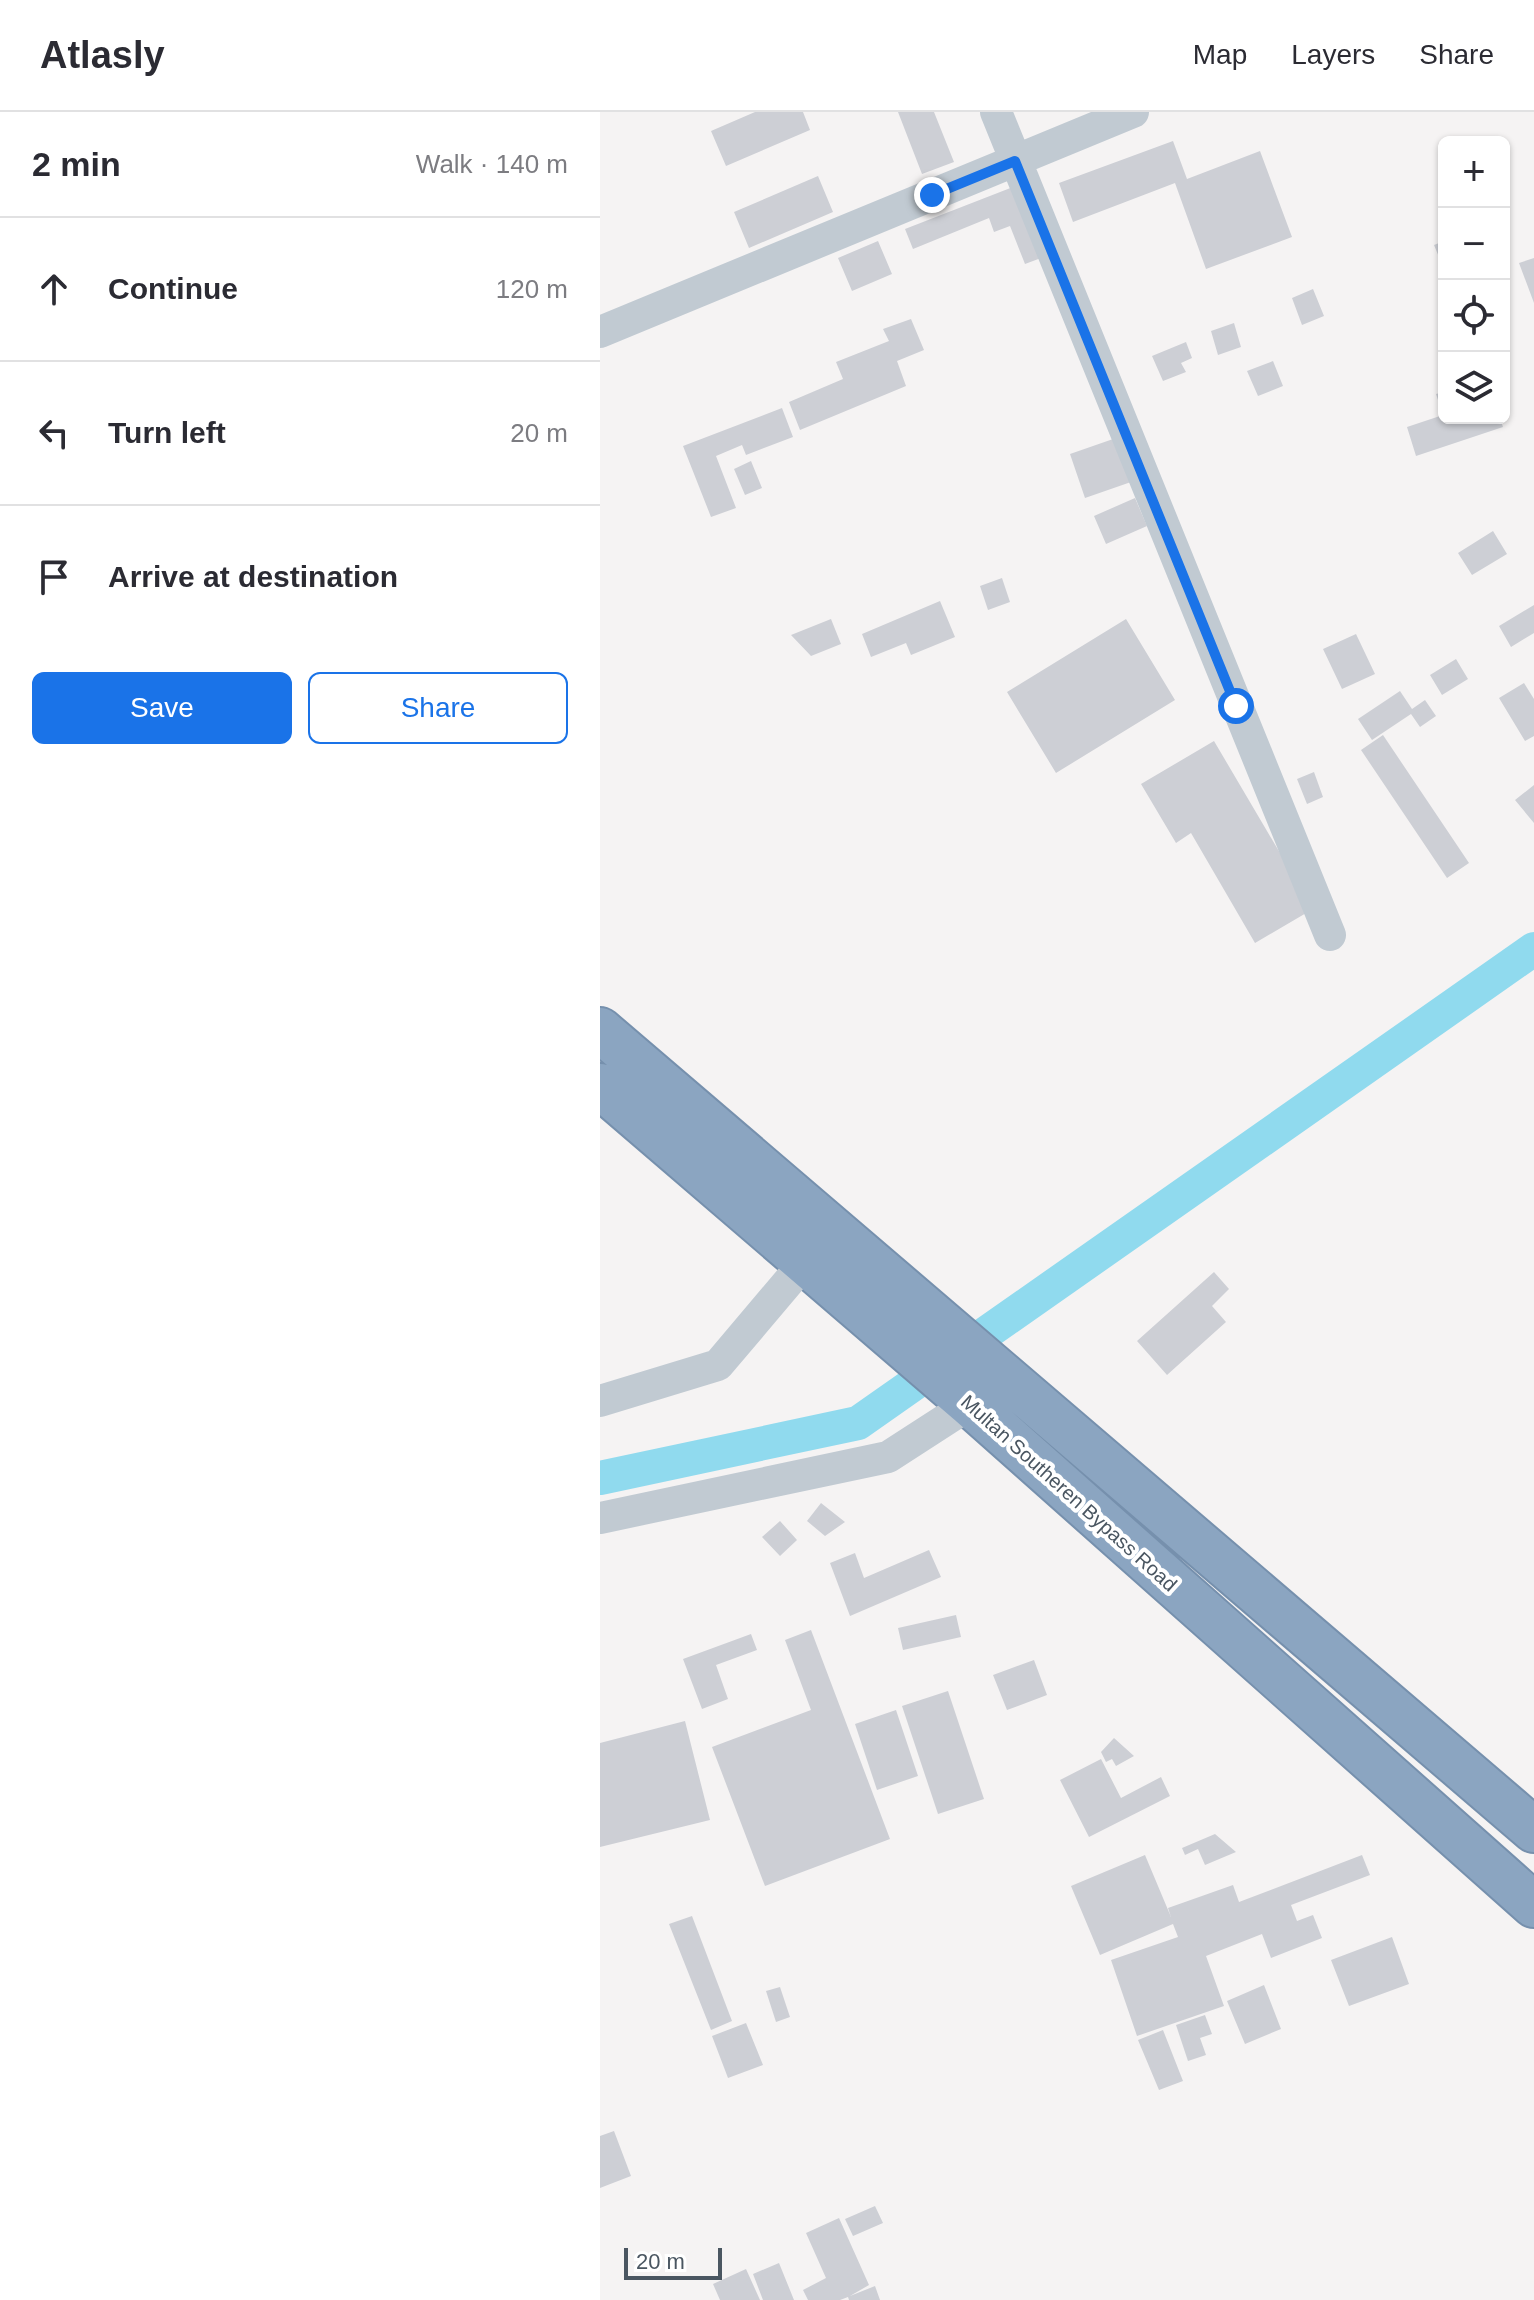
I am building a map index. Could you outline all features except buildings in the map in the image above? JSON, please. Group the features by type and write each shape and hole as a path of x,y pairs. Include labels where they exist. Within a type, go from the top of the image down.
{"highway":[{"path":"600,1030 1534,1830"},
{"name":"Multan Southeren Bypass Road","path":"600,1086 970,1404 1534,1905"}],"street":[{"path":"996,112 1330,935"},
{"path":"600,332 1133,112"},
{"path":"600,1401 718,1365 806,1261"},
{"path":"600,1518 888,1457 970,1404"}],"waterway":[{"path":"600,1478 858,1423 1534,949"}],"route":[{"path":"932,195 1015,161 1236,706"}]}
